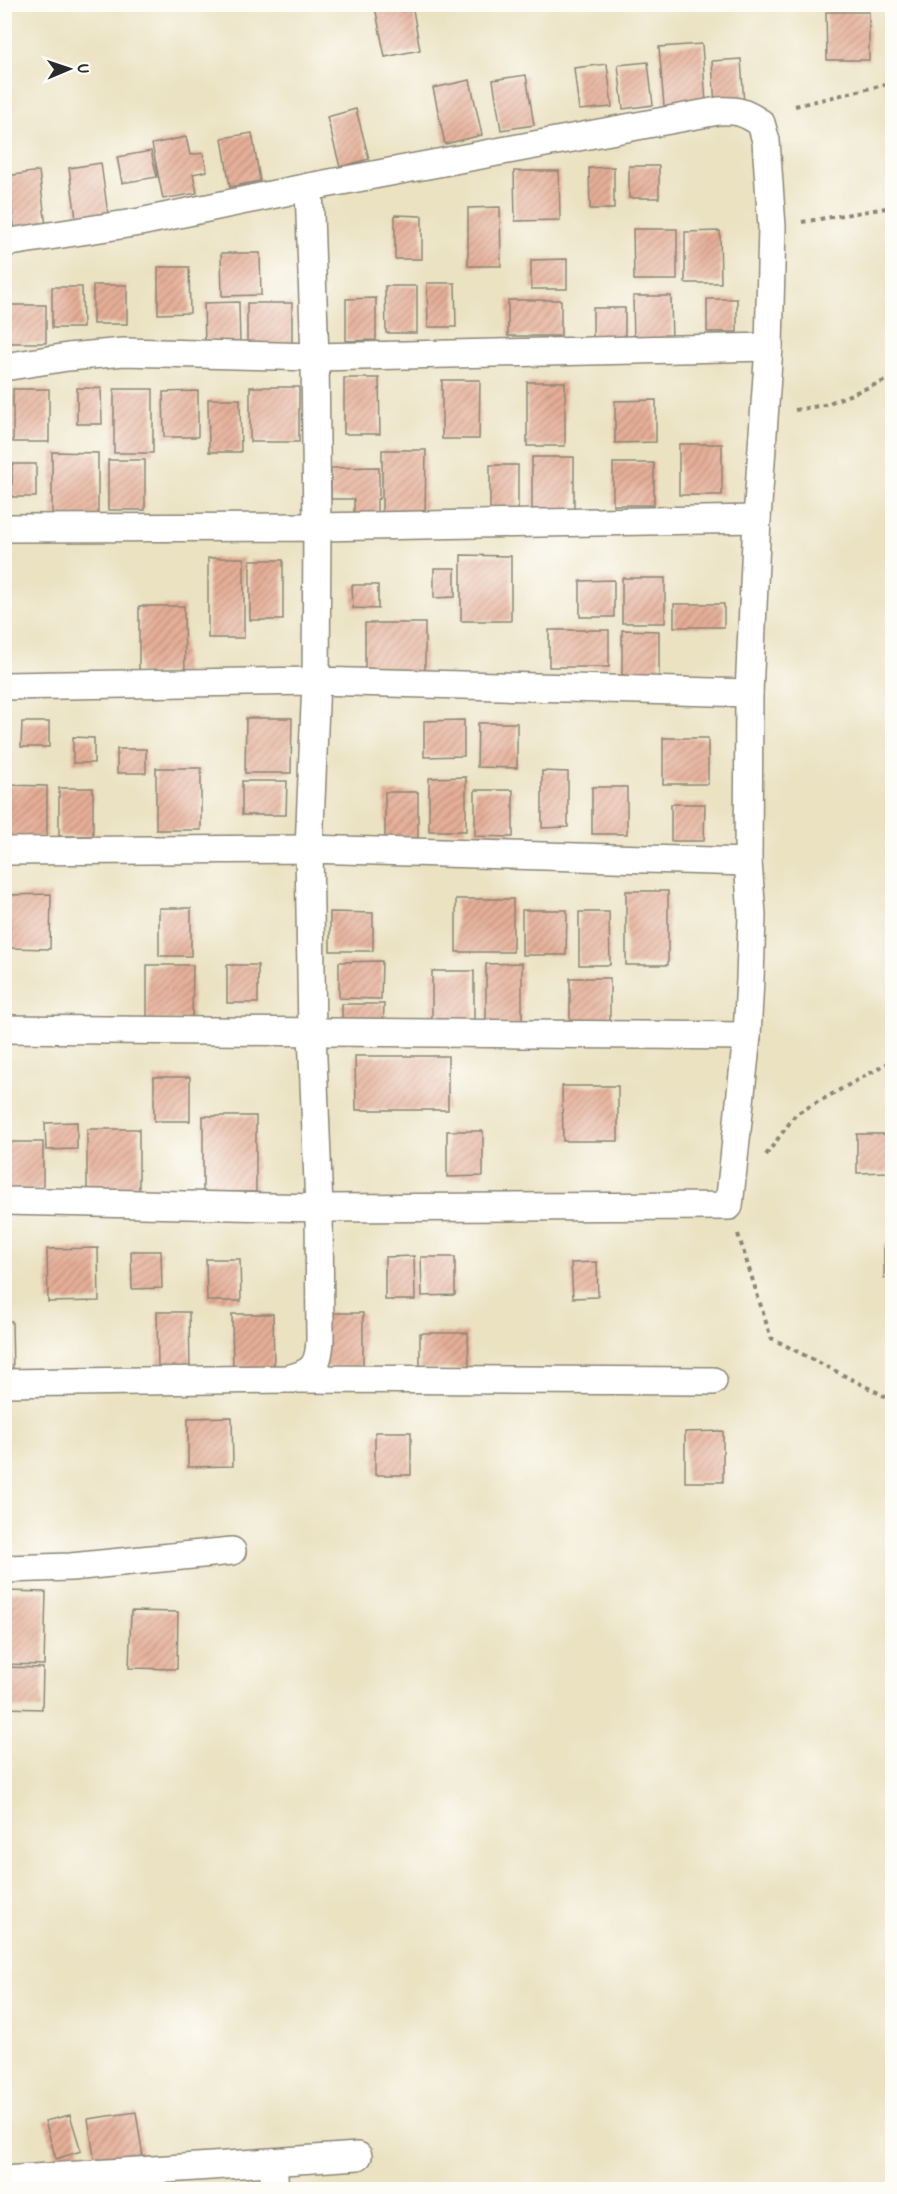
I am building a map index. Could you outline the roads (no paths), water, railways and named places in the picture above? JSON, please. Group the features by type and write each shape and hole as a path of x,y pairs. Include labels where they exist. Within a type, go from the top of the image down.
{"street":[{"path":"4,243 140,222 309,187 718,111 738,110 761,123 766,141 772,227 769,347 757,519 749,693 748,862 752,915 747,1036 729,1206 319,1208 4,1201"},
{"path":"287,1379 302,1376 316,1365 319,1356 319,1208 312,1033 309,849 316,681 317,527 315,357 309,187"},
{"path":"4,367 68,357 124,352 315,357 769,347"},
{"path":"4,528 317,527 757,519"},
{"path":"4,686 316,681 749,693"},
{"path":"4,851 309,849 748,862"},
{"path":"4,1029 747,1036"},
{"path":"4,1383 287,1379 713,1381"},
{"path":"4,1569 71,1567 232,1551"},
{"path":"4,2180 358,2156"},
{"path":"273,2162 274,2190"}]}
